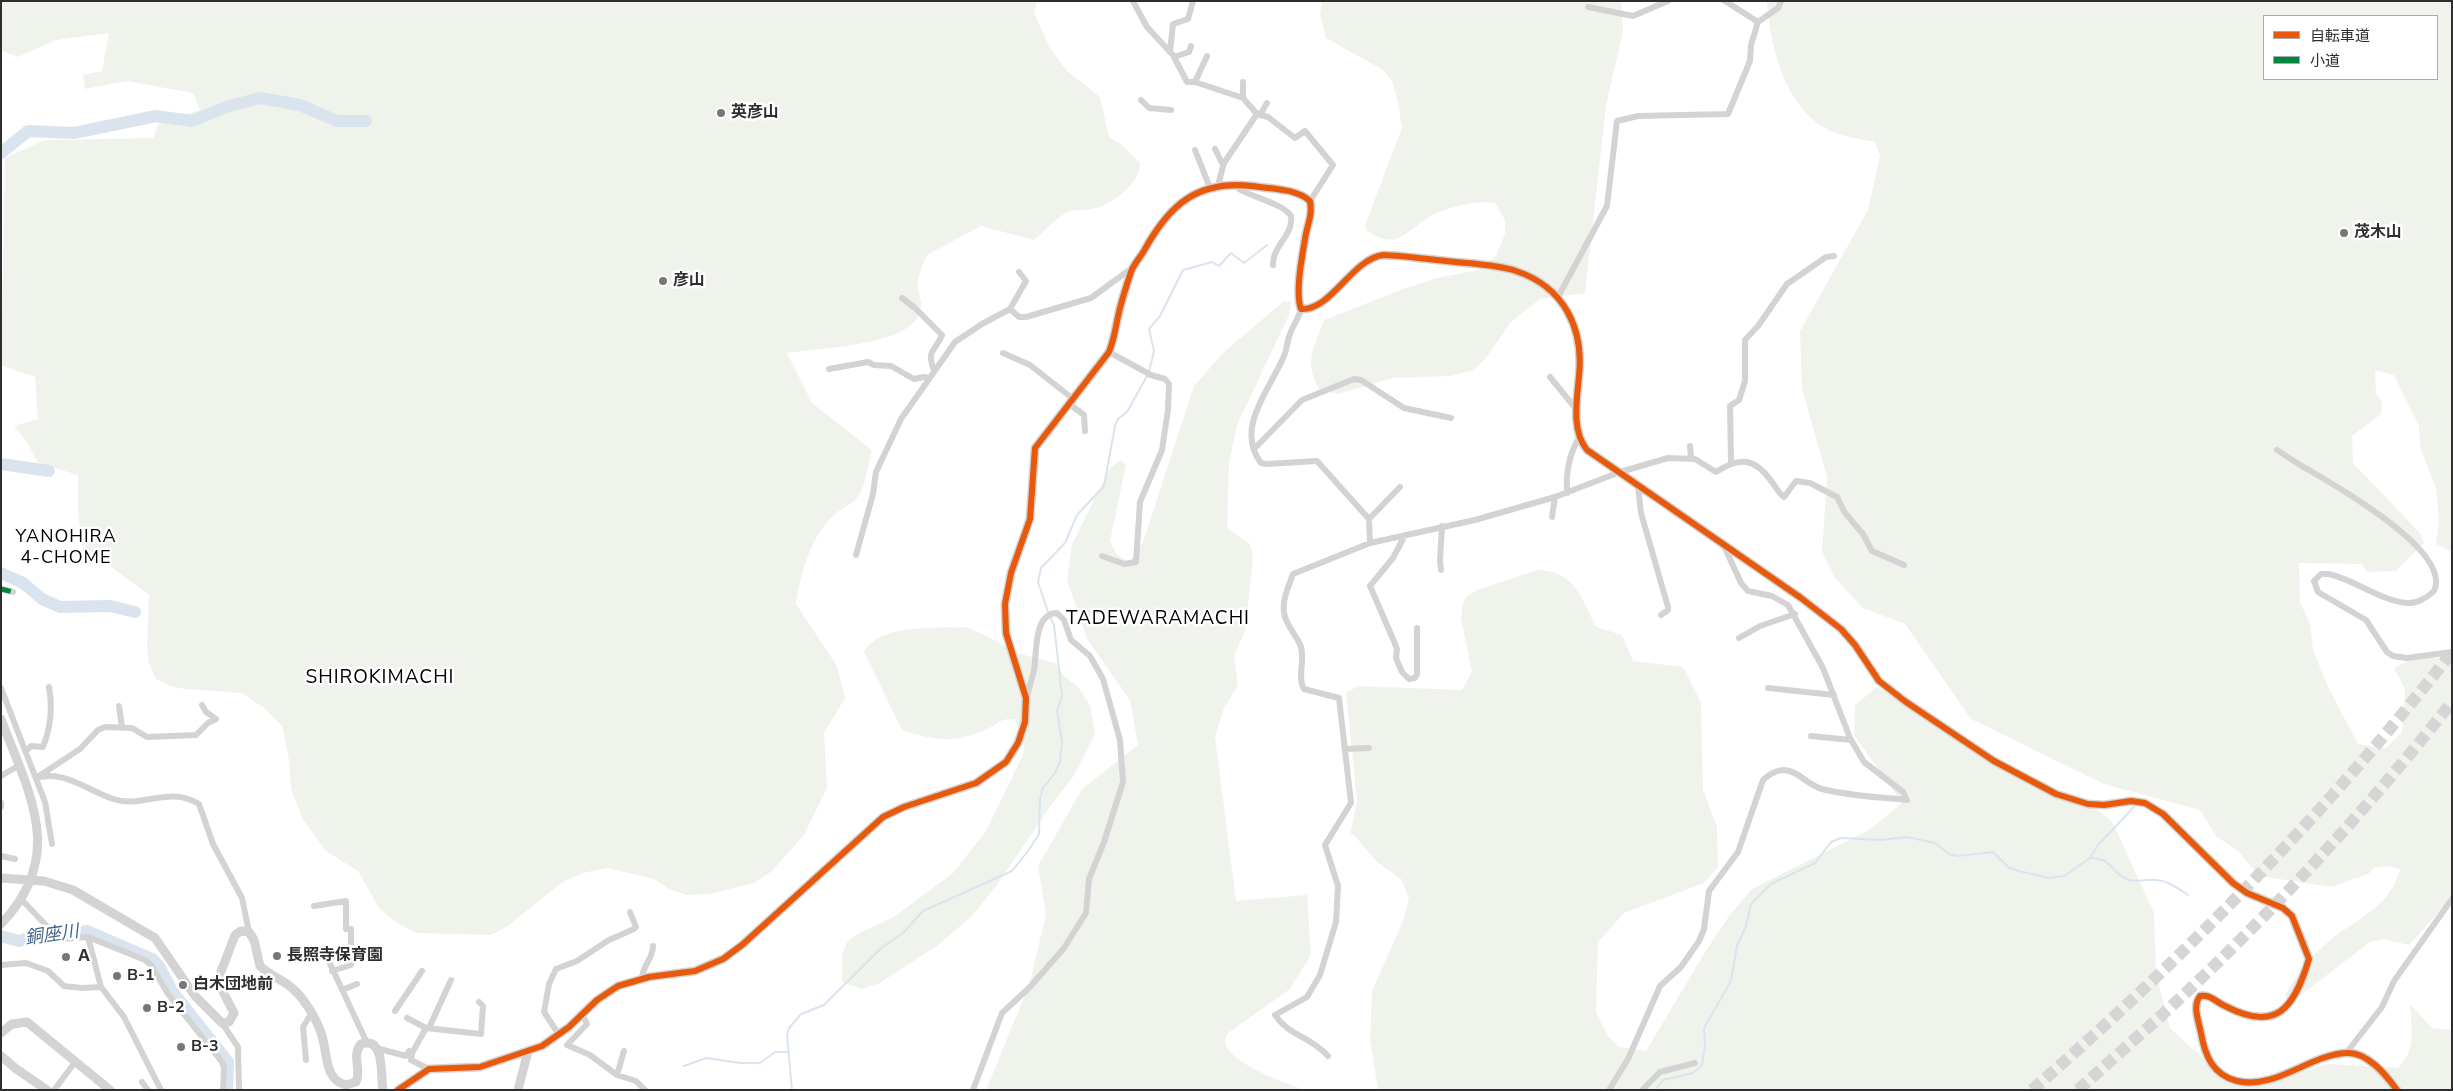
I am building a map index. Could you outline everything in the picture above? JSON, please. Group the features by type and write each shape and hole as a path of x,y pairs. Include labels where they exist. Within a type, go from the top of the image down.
{"street":[{"path":"1133,1 1147,27 1172,55 1187,82 1195,82 1242,98 1258,114 1268,117 1295,138 1305,131 1333,166 1310,201 1311,215 1305,238 1299,297 1301,309 1290,334 1284,356 1258,406 1252,424 1255,448 1261,463 1317,461 1369,519 1370,543"},
{"path":"1172,55 1173,24 1188,18 1193,1"},
{"path":"1588,7 1633,16 1668,1"},
{"path":"1725,1 1758,22"},
{"path":"1558,298 1607,206 1616,120 1638,116 1728,114 1750,61 1751,45 1758,22 1778,8 1781,1"},
{"path":"1172,55 1188,52 1191,46"},
{"path":"1195,82 1208,56"},
{"path":"1242,98 1244,82"},
{"path":"1141,100 1149,108 1171,110"},
{"path":"1214,186 1223,165 1267,103"},
{"path":"1215,149 1223,165"},
{"path":"1194,150 1214,186"},
{"path":"1026,698 1006,633 1005,604 1010,573 1030,519 1035,448 1070,400 1109,352 1132,268 1151,237 1169,215 1184,201 1214,186 1239,185 1297,193 1310,201"},
{"path":"1239,185 1239,189 1249,195 1284,209 1291,216 1290,228 1273,254 1273,265"},
{"path":"1301,309 1310,308 1321,302 1368,260 1384,255 1509,269 1536,280 1558,298 1571,318 1578,336 1580,352 1574,382 1580,437 1587,450 1801,598 1841,629 1855,645 1879,680 1952,734 1994,761 2056,794 2088,804 2104,805 2131,801 2144,803 2163,814 2205,858 2240,888 2247,893 2283,908 2292,916 2309,959 2289,1005 2280,1012 2262,1019 2248,1017 2208,996 2200,996 2197,1000 2196,1007 2204,1049 2217,1072 2225,1078 2245,1083 2261,1082 2347,1052 2382,1007 2404,966 2452,899"},
{"path":"1731,462 1730,406 1739,400 1745,381 1745,340 1758,326 1788,284 1826,257 1834,256"},
{"path":"1010,309 1019,317 1026,317 1091,298 1132,268"},
{"path":"856,555 873,494 876,472 901,419 955,342 982,324 1010,309 1026,281 1019,272"},
{"path":"902,298 942,335 930,354 934,370"},
{"path":"1003,352 1030,365 1070,400 1084,415 1085,431"},
{"path":"1102,556 1129,565 1136,562 1140,502 1162,450 1168,410 1168,382 1163,377 1148,374 1109,352"},
{"path":"829,369 844,368 864,362 890,366 914,379 928,378"},
{"path":"1550,377 1577,410"},
{"path":"1255,448 1302,400 1354,379 1360,380 1404,408 1450,418"},
{"path":"1551,389 1556,383"},
{"path":"1567,493 1567,469 1573,447 1580,437"},
{"path":"1690,446 1691,458"},
{"path":"2277,450 2398,523 2417,539 2432,557 2440,574 2440,583 2427,598 2408,603 2329,574 2321,574 2314,581 2318,592 2366,620 2387,652 2393,656 2407,658 2452,652"},
{"path":"1328,1056 1318,1045 1284,1027 1275,1014 1307,997 1320,975 1336,922 1338,886 1325,845 1351,803 1339,698 1304,689 1302,685 1303,662 1301,647 1286,619 1284,604 1293,574 1370,543 1555,497 1620,472 1668,458 1700,460 1716,472 1731,462 1746,462 1755,466 1770,479 1782,496 1786,496 1796,481 1810,483 1837,497 1845,513 1863,534 1872,551 1904,565"},
{"path":"1638,486 1641,513 1668,607 1668,610 1661,615"},
{"path":"1369,519 1400,487"},
{"path":"1552,517 1555,497"},
{"path":"1441,570 1442,526"},
{"path":"1405,535 1393,558 1370,586 1393,639 1399,665 1409,678 1415,678 1417,674 1417,628"},
{"path":"1609,1090 1628,1059 1660,986 1681,967 1699,941 1704,929 1709,891 1738,852 1763,780 1770,774 1784,770 1800,776 1819,788 1850,794 1907,800 1903,792 1864,762 1851,740 1823,668 1795,614 1788,605 1772,596 1748,592 1741,583 1724,546"},
{"path":"1,589 13,592"},
{"path":"1739,638 1760,626 1795,614"},
{"path":"451,980 410,1060 429,1069 480,1067 542,1046 559,1035 604,994 618,986 642,979 695,971 723,959 742,945 883,817 904,806 976,783 993,773 1006,762 1018,743 1026,722 1026,698 1034,670 1039,629 1050,615 1060,615 1071,640 1098,666 1116,723 1121,752 1123,782 1110,826 1089,879 1086,913 1064,948 1030,987 1002,1013 973,1090"},
{"path":"26,751 31,746 43,747 51,727 52,704 49,687"},
{"path":"1,688 49,816 52,844"},
{"path":"1768,688 1834,695"},
{"path":"36,778 80,749 101,728 132,728 147,736 196,734 208,723 216,719 206,712 202,705"},
{"path":"119,706 122,727"},
{"path":"1,718 39,831 37,863 31,879 22,900 1,924"},
{"path":"1812,736 1851,740"},
{"path":"1345,749 1368,748"},
{"path":"1,776 18,766"},
{"path":"36,778 44,776 76,781 113,799 134,800 172,795 199,804 210,838 242,898 249,932 254,940 260,966 271,976 291,987 310,1014 321,1032 330,1070 339,1083 349,1085 356,1082 358,1076 356,1053 361,1044 368,1043"},
{"path":"1,856 15,859"},
{"path":"1,878 31,879 54,883 74,890 155,938 196,996 222,1023 238,1047 239,1090"},
{"path":"22,900 59,939 88,937 145,960 154,968 168,994 222,1062 224,1068 223,1090"},
{"path":"314,906 346,901 346,929 351,929 351,965 332,971"},
{"path":"559,1035 544,1012 554,971 560,966 577,961 609,940 634,929 636,927 630,912"},
{"path":"222,1023 229,1022 234,1013 221,988 219,973 235,935 241,931 249,932"},
{"path":"88,937 100,987 124,1016 162,1090"},
{"path":"642,979 644,969 653,954 653,946"},
{"path":"325,953 368,1043 376,1048 406,1056 409,1051"},
{"path":"1,965 26,963 48,971 64,986 100,987"},
{"path":"394,1011 405,998 415,974 422,971"},
{"path":"342,990 357,984"},
{"path":"407,1018 428,1028 481,1034 483,1006 479,1002"},
{"path":"306,1060 303,1027 310,1014"},
{"path":"582,1014 587,1024 567,1045 590,1055 617,1075 636,1081 645,1090"},
{"path":"1,1034 12,1024 28,1022 76,1061 100,1084 110,1090"},
{"path":"376,1048 381,1058 382,1090"},
{"path":"518,1090 528,1051"},
{"path":"617,1075 624,1051"},
{"path":"2347,1052 2368,1059 2397,1090"},
{"path":"1,1056 47,1090"},
{"path":"54,1090 76,1061"},
{"path":"1642,1090 1660,1072 1695,1063"},
{"path":"398,1090 429,1069"},
{"path":"142,1082 148,1090"}],"shaded area":[{"path":"1,1 1037,1 1034,13 1050,48 1067,71 1100,97 1109,137 1123,146 1140,163 1139,171 1130,185 1117,198 1093,209 1073,210 1066,213 1034,240 981,226 927,255 920,270 918,280 921,303 920,312 909,327 878,340 787,353 812,403 872,450 865,481 860,493 852,503 835,514 819,533 808,556 801,580 796,604 837,666 845,698 824,733 827,788 804,835 771,872 754,883 710,894 687,895 669,889 654,879 607,868 583,873 561,883 508,926 491,935 417,933 397,923 379,908 358,871 326,851 303,820 291,789 289,760 282,726 264,708 242,693 185,689 170,686 156,679 149,663 147,647 149,595 82,545 78,512 78,475 38,463 29,445 14,426 38,419 35,377 1,365 5,158 45,140 153,138 159,123 200,110 193,93 126,81 85,89 83,75 102,71 109,33 56,40 18,57 1,50"},
{"path":"1322,1 1621,1 1623,31 1606,106 1585,293 1540,299 1511,322 1485,359 1474,370 1451,376 1393,378 1338,394 1320,390 1315,380 1311,363 1312,355 1324,320 1403,289 1437,278 1477,270 1496,256 1505,234 1505,220 1495,203 1488,202 1451,208 1434,214 1399,238 1386,239 1377,237 1367,231 1365,225 1402,128 1398,102 1392,81 1383,70 1326,38 1320,15"},
{"path":"1767,1 2452,1 2452,552 2436,544 2439,522 2436,488 2420,447 2419,426 2394,375 2375,370 2376,394 2382,402 2381,414 2352,436 2353,463 2420,533 2424,543 2396,571 2367,572 2362,564 2299,563 2300,602 2310,624 2313,650 2328,687 2358,744 2386,748 2402,732 2405,689 2394,668 2420,655 2452,661 2452,897 2409,945 2383,939 2370,942 2301,995 2288,1001 2285,995 2294,980 2316,953 2329,941 2372,911 2381,902 2396,882 2400,869 2387,866 2373,868 2370,873 2332,887 2259,876 2239,852 2216,836 2200,810 2104,784 1971,719 1905,624 1863,608 1835,578 1822,552 1827,477 1802,389 1800,331 1868,210 1880,156 1875,142 1833,132 1817,123 1803,110 1792,94 1784,77 1772,38"},
{"path":"1284,301 1291,302 1289,315 1237,425 1229,463 1227,528 1250,544 1253,557 1245,631 1234,656 1238,685 1224,708 1215,737 1236,901 1307,895 1311,955 1290,989 1228,1033 1225,1042 1230,1051 1253,1068 1268,1076 1305,1090 986,1090 1029,985 1046,915 1038,866 1082,789 1138,745 1130,700 1087,639 1067,580 1072,544 1110,468 1121,460 1126,465 1110,541 1117,555 1129,562 1143,542 1194,386 1224,352"},
{"path":"1537,570 1560,575 1568,581 1581,596 1596,627 1622,635 1633,661 1683,667 1701,703 1703,790 1717,827 1718,867 1704,883 1624,913 1598,942 1596,1013 1609,1037 1619,1047 1646,1051 1705,952 1729,916 1752,889 1869,830 1902,803 1854,735 1855,705 1877,687 2032,783 2099,811 2112,821 2154,913 2156,973 2170,1028 2210,1065 2235,1078 2262,1083 2328,1064 2398,1068 2408,1054 2412,1038 2410,1004 2432,1028 2452,1030 2452,1090 1378,1090 1370,1040 1372,991 1404,919 1409,898 1401,879 1377,862 1353,834 1350,836 1357,800 1346,693 1358,686 1462,690 1472,672 1461,618 1463,603 1466,597 1477,590"},
{"path":"966,627 987,636 1017,653 1055,663 1064,676 1078,687 1090,705 1095,734 1073,777 1052,804 996,886 972,916 938,945 880,983 861,989 842,982 842,955 847,942 857,934 894,917 953,873 986,831 1024,753 1023,734 1014,719 1003,720 977,733 956,739 926,737 902,730 864,652 882,636 895,632 910,629"}],"waterway":[{"path":"1,153 28,131 74,133 156,116 192,121 226,107 260,98 300,105 337,121 366,121"},
{"path":"1149,372 1154,351 1149,329 1160,316 1183,270 1212,262 1219,266 1231,253 1244,263 1267,245"},
{"path":"1048,612 1038,582 1041,568 1065,543 1077,515 1104,486 1115,426 1118,419 1127,412 1147,376"},
{"path":"1,464 49,471"},
{"path":"1,573 23,583 42,599 60,607 110,606 135,612"},
{"path":"792,1090 787,1035 789,1028 801,1014 824,1005 881,948 903,933 923,911 1012,871 1039,834 1040,799 1043,788 1055,773 1060,762 1062,742 1057,710 1062,696 1054,625 1050,617"},
{"path":"1655,1090 1663,1080 1693,1073 1702,1065 1705,1046 1704,1028 1731,981 1737,946 1746,926 1751,904 1771,884 1815,863 1831,842 1841,838 1881,840 1907,837 1935,843 1949,854 1957,856 1993,852 2008,867 2049,878 2064,876 2090,858 2098,845 2134,807"},
{"path":"2090,858 2104,861 2129,880 2165,882 2188,895"},
{"name":"銅座川","path":"1,936 19,941 41,934 51,936 87,931 152,959 159,966 172,991 228,1062 227,1090"},
{"path":"684,1066 706,1058 740,1063 760,1063 775,1052 788,1052"}],"tunnel":[{"path":"2032,1090 2145,988 2253,881 2356,769 2452,652"},
{"path":"2078,1090 2214,966 2285,894 2388,781 2452,702"}],"marked path":[{"path":"1,589 13,592"}],"cycle path":[{"path":"398,1090 429,1069 480,1067 542,1046 569,1027 597,1000 618,986 649,977 695,971 723,959 742,945 883,817 904,807 976,783 1006,762 1018,743 1025,722 1026,698 1006,633 1005,604 1011,573 1030,519 1035,448 1109,352 1122,299 1132,269 1165,219 1188,198 1201,191 1233,185 1282,190 1297,194 1310,201 1310,215 1300,274 1299,302 1301,309 1312,307 1322,302 1361,265 1383,255 1501,267 1533,278 1547,287 1567,311 1574,326 1578,342 1580,358 1576,414 1579,433 1587,450 1801,598 1841,629 1855,645 1879,681 1906,702 1994,761 2056,794 2088,804 2104,805 2131,801 2145,803 2163,814 2233,883 2247,893 2283,908 2292,916 2309,959 2297,991 2290,1003 2281,1011 2270,1016 2258,1017 2243,1014 2207,996 2200,996 2196,1004 2205,1049 2216,1069 2237,1081 2265,1081 2279,1077 2319,1059 2332,1055 2354,1053 2375,1065 2397,1090"}],"place":[{"name":"英彦山","path":"721,113"},
{"name":"茂木山","path":"2344,233"},
{"name":"彦山","path":"663,281"},
{"name":"長照寺保育園","path":"277,956"},
{"name":"Ａ","path":"66,957"},
{"name":"B-1","path":"117,976"},
{"name":"白木団地前","path":"183,985"},
{"name":"B-2","path":"147,1008"},
{"name":"B-3","path":"181,1047"}],"district":[{"name":"YANOHIRA 4-CHOME","path":"66,548"},
{"name":"TADEWARAMACHI","path":"1158,619"},
{"name":"SHIROKIMACHI","path":"380,678"}]}
